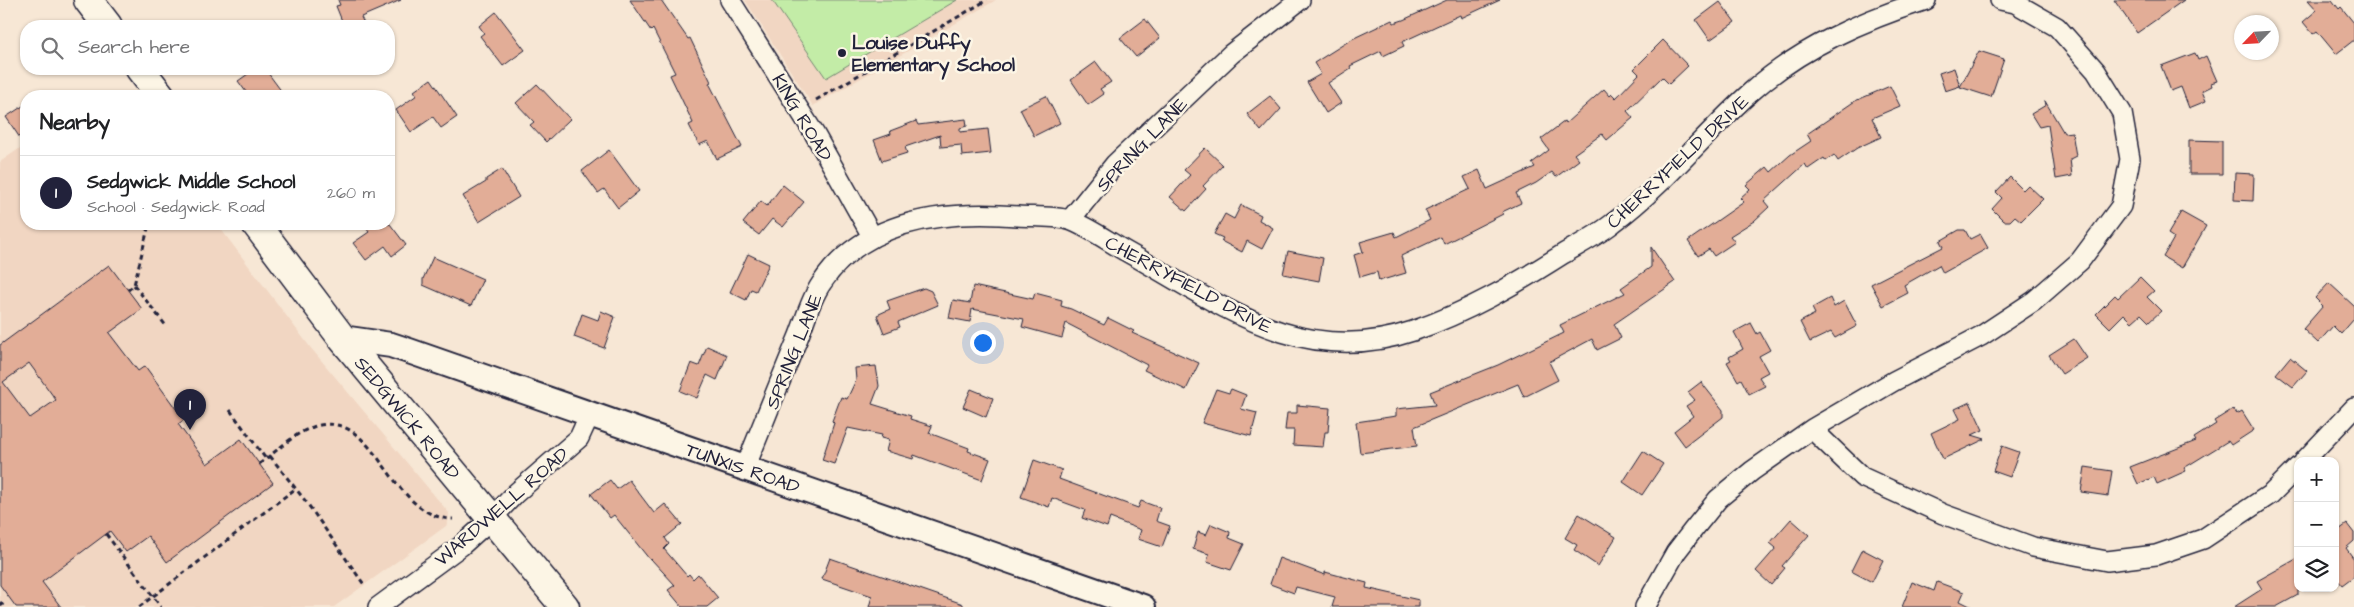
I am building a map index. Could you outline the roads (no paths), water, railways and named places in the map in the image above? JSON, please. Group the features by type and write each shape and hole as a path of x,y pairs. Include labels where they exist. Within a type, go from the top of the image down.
{"main road":[{"path":"88,0 103,20"},
{"path":"145,75 156,90"},
{"name":"SEDGWICK ROAD","path":"261,230 342,338 565,607"}],"street":[{"name":"KING ROAD","path":"730,0 814,133 872,236"},
{"name":"SPRING LANE","path":"745,468 820,285 847,254 872,236 893,226 930,218 981,213 1070,220 1115,164 1231,54 1300,0"},
{"name":"CHERRYFIELD DRIVE","path":"1070,220 1258,324 1306,340 1356,344 1411,332 1461,312 1532,274 1612,224 1660,181 1754,90 1794,60 1835,36 1882,14 1926,0"},
{"path":"1646,607 1676,552 1718,499 1752,471 1812,429 1894,381 1981,336 2034,300 2080,261 2122,206 2130,159 2122,113 2096,72 2057,27 2016,3 2000,0"},
{"name":"TUNXIS ROAD","path":"342,338 391,345 1143,607"},
{"path":"2308,457 2354,408"},
{"name":"WARDWELL ROAD","path":"378,607 461,546 491,519 516,493 579,438 590,414"},
{"path":"1812,429 1862,477 1943,514 2033,547 2107,561 2156,555 2203,539 2271,494 2294,472"}],"place":[{"name":"Louise Duffy Elementary School","path":"842,53"},
{"name":"Sedgwick Middle School","path":"190,430"}]}
